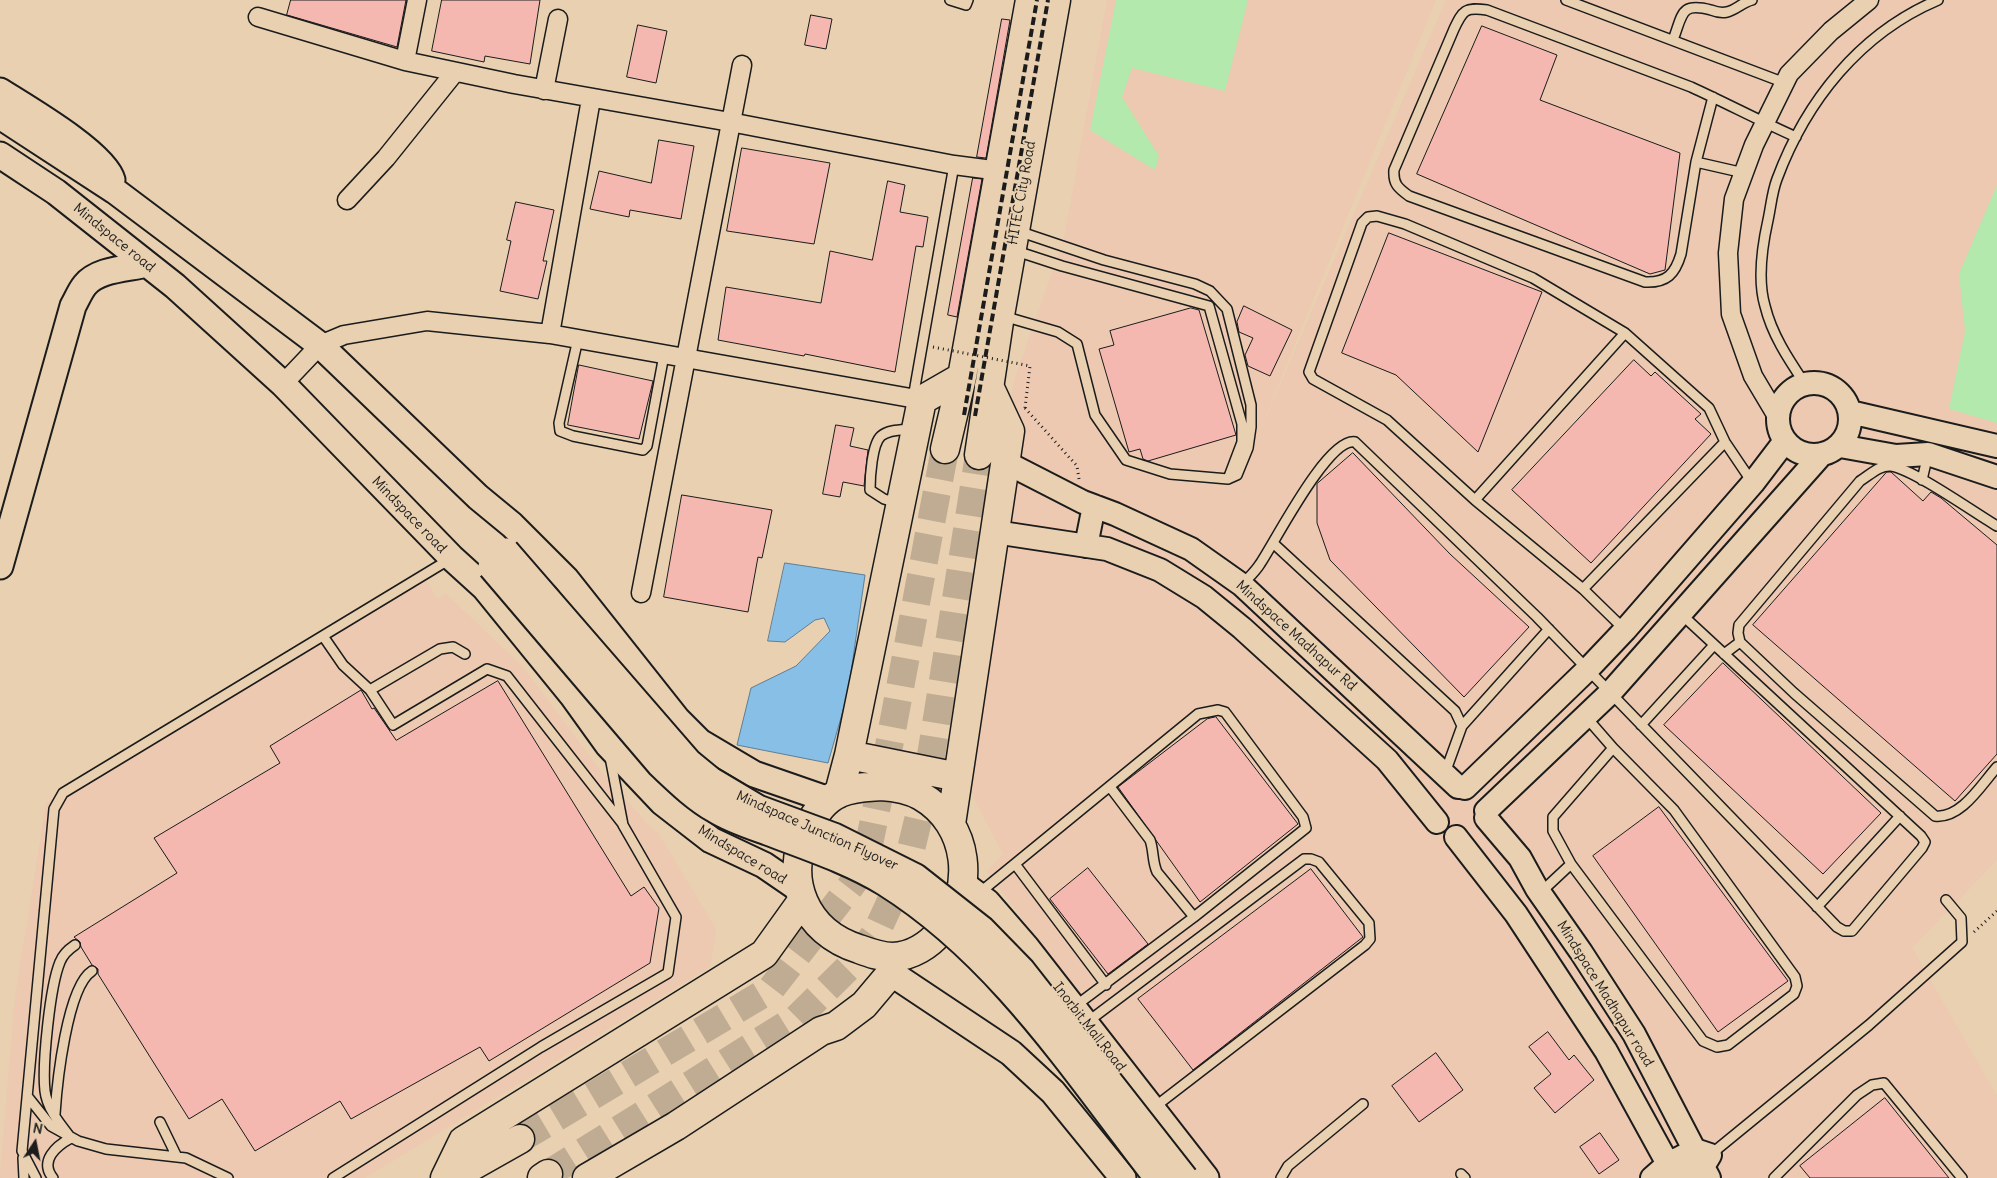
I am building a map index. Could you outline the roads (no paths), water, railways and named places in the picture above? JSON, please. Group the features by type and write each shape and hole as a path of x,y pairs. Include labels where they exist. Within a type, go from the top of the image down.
{"main road":[{"name":"HITEC City Road","path":"945,449 962,377 1030,0"},
{"name":"HITEC City Road","path":"979,455 1000,315 1056,0"},
{"path":"0,91 90,152 110,174 115,190"},
{"path":"0,116 115,190 320,345 478,497 512,526 566,578 677,719 700,742 754,774 834,797"},
{"name":"Mindspace road","path":"0,155 56,192 147,264 283,384 446,553 485,588 572,695 608,744 662,802 711,840 764,866 800,895"},
{"path":"0,566 73,306 85,284 102,272 125,270 147,264"},
{"path":"834,797 849,755 916,428 917,399 962,377"},
{"path":"951,824 1010,430 989,386"},
{"name":"Mindspace Junction Flyover","path":"478,497 498,559 660,764 691,794 716,811 814,850 882,882 914,902 960,938 991,968 1035,1021 1157,1178"},
{"name":"Mindspace Junction Flyover","path":"446,553 498,559 689,762 711,780 758,808 834,836 916,877 982,929 1022,970 1185,1178"},
{"path":"849,755 958,777"},
{"path":"586,1178 676,1126 821,1031 825,1016 870,975 887,962 916,951 932,941 949,921 959,900 971,889 960,843 951,824 938,808 921,796 902,788 881,786 834,797 818,810 800,845 796,867 800,895 825,931 847,945 887,962 1012,1053 1053,1092 1123,1178"},
{"name":"Inorbit Mall Road","path":"971,889 1026,947 1206,1178"},
{"path":"445,1178 463,1141 764,954 800,895"},
{"path":"451,1178 520,1139"}],"street":[{"path":"405,61 417,0"},
{"path":"1869,0 1830,31 1789,74 1764,121 1734,200 1728,253 1730,314 1753,376 1778,418 1780,430 1785,441 1802,453 1831,450 1896,456 1928,454 1997,477"},
{"path":"258,17 405,61 455,72 591,99 730,122 954,165 1000,171"},
{"path":"544,90 558,19"},
{"path":"641,593 684,358 742,66"},
{"path":"347,200 386,158 455,72"},
{"path":"550,334 591,99"},
{"path":"283,384 320,345 354,331 427,321 550,334 917,399"},
{"path":"1486,815 1610,693 1679,613 1831,450 1849,430 1850,412 1845,398 1834,388 1820,383 1806,384 1792,391 1782,403 1778,418"},
{"path":"1850,412 1997,446"},
{"path":"1437,822 1436,810 1439,799 1587,670 1625,630 1753,483 1785,441"},
{"name":"Mindspace Madhapur Rd","path":"1006,462 1094,506 1191,549 1242,585 1456,783"},
{"path":"1086,546 1094,506"},
{"path":"995,532 1107,549 1152,567 1204,597 1242,628 1387,760 1445,832 1456,837 1466,838 1475,834 1482,827 1486,815 1485,802 1474,790 1456,783"},
{"path":"1152,567 1160,535"},
{"name":"Mindspace Madhapur road","path":"1486,815 1520,858 1540,893 1634,1034 1701,1165"},
{"path":"1456,837 1516,914 1606,1051 1664,1173 1701,1165"}],"lane":[{"path":"950,0 966,5 968,0"},
{"path":"1566,0 1785,83"},
{"path":"1673,40 1684,13 1690,8 1698,6 1719,12 1728,12 1744,2 1752,0"},
{"path":"1806,384 1779,342 1765,306 1761,278 1763,243 1777,180 1805,118 1837,72 1891,24 1938,0"},
{"path":"1713,98 1696,162 1679,261 1677,267 1668,277 1658,282 1645,282 1409,196 1397,187 1394,180 1394,170 1454,29 1462,13 1469,9 1487,10 1713,98 1796,137"},
{"path":"1696,162 1744,173"},
{"path":"917,399 954,165"},
{"path":"1625,630 1583,589 1475,500 1387,420 1313,379 1309,372 1362,223 1368,217 1377,216 1405,224 1533,278 1624,333 1709,408 1726,442 1753,483"},
{"path":"1014,240 1062,266 1209,306 1242,424 1242,442 1228,478"},
{"path":"1000,315 1053,330 1076,344 1096,415 1126,460 1170,474 1228,478 1237,476 1248,448 1252,405 1227,309 1210,291 1195,284 1104,260 1014,240"},
{"path":"1475,500 1624,333"},
{"path":"578,339 559,423 560,430 573,436 643,450 647,446 664,355"},
{"path":"900,504 884,499 870,490 876,444 882,435 892,430 916,428"},
{"path":"1242,585 1259,566 1319,468 1344,444 1350,441 1355,442 1549,629 1837,927 1852,931 1925,842 1900,816 1679,613"},
{"path":"1583,589 1726,442"},
{"path":"1922,480 1928,454"},
{"path":"1997,526 1922,480 1892,466 1879,468 1860,480 1739,625 1740,642 1794,693 1935,816 1944,817 1958,809 1997,767"},
{"path":"1273,542 1455,711 1462,726 1456,783"},
{"path":"24,1178 22,1151 54,809 62,793 324,636 446,553"},
{"path":"1462,726 1549,629"},
{"path":"324,636 343,665 370,690 392,724 487,669 508,676 623,825 676,916 668,973 541,1047 333,1178"},
{"path":"1724,654 1740,642"},
{"path":"1641,725 1714,645"},
{"path":"370,690 440,649 453,646 465,654"},
{"path":"971,889 1015,864 1198,714 1218,710 1224,712 1303,816 1306,828 1106,985 1079,1015"},
{"path":"1586,717 1613,748 1674,810 1795,977 1797,986 1794,994 1728,1045 1709,1045 1703,1041 1571,864 1553,831 1553,817 1613,748"},
{"path":"608,744 623,825"},
{"path":"1110,787 1150,840 1153,848 1153,863 1158,872 1194,917"},
{"path":"1816,906 1900,816"},
{"path":"1079,1015 1304,859 1319,862 1369,923 1370,939 1365,945 1152,1109"},
{"path":"1015,864 1106,985"},
{"path":"1540,893 1571,864"},
{"path":"1701,1165 1869,1025 1962,942 1961,918 1946,900"},
{"path":"70,1138 55,1116 45,1093 48,1036 54,988 60,961 67,950 75,945"},
{"path":"55,1116 57,1085 67,1026 78,989 85,975 92,971"},
{"path":"1774,1178 1857,1095 1872,1085 1884,1083 1962,1178"},
{"path":"28,1097 51,1126 70,1138 106,1149 186,1158 208,1173 228,1178"},
{"path":"1281,1178 1288,1166 1363,1104"},
{"path":"160,1122 178,1157"},
{"path":"53,1178 49,1173 48,1165 50,1154 56,1146 70,1138"},
{"path":"22,1151 36,1178"}],"water":[{"path":"785,563 865,575 848,693 828,763 737,745 751,688 796,666 830,631 824,618 815,620 785,642 768,641"}],"tunnel":[{"path":"520,1139 771,989 853,883 868,849 945,449"},
{"path":"548,1174 797,1018 854,962 877,931 907,866 926,787 979,455"}],"railway":[{"path":"964,415 1037,0"},
{"path":"975,416 1048,0"}]}
